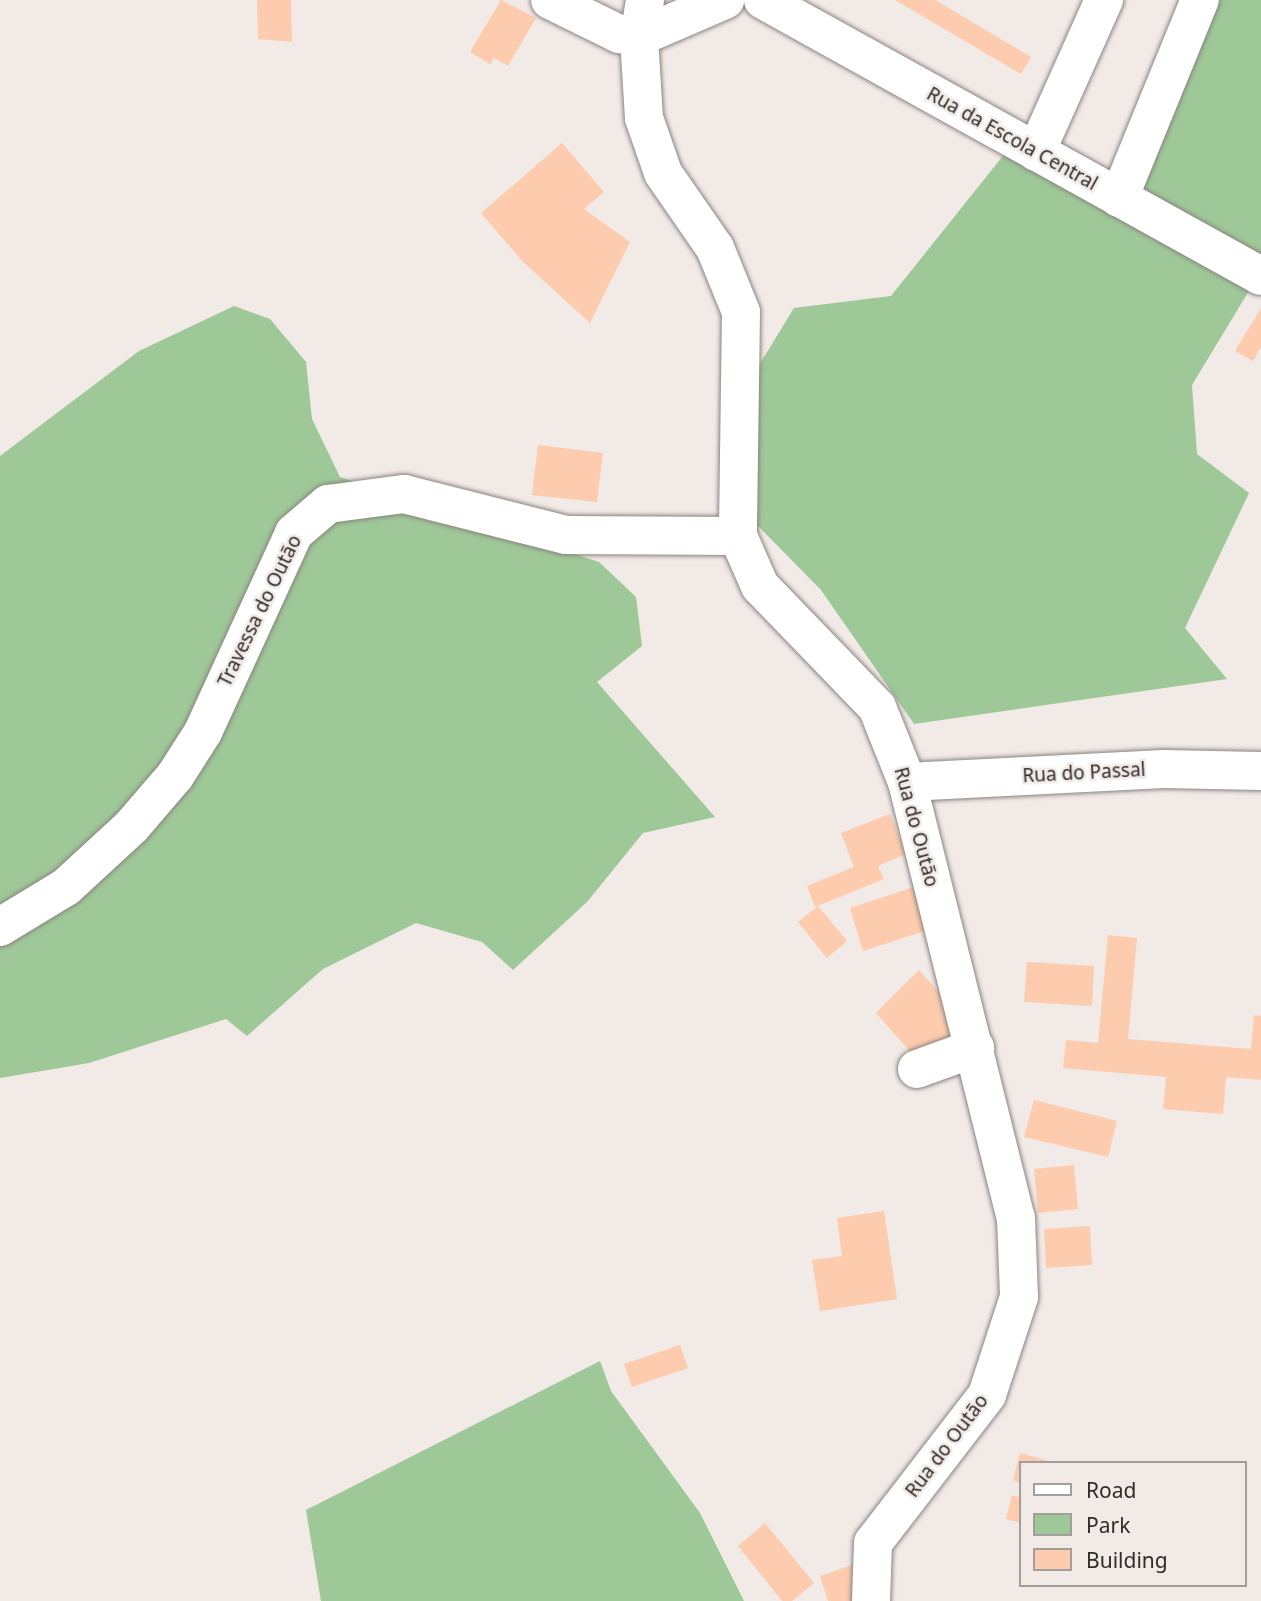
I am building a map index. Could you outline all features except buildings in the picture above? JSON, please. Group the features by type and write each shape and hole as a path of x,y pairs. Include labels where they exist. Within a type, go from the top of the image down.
{"street":[{"path":"550,0 619,34 639,37 725,0"},
{"name":"Rua do Outão","path":"645,0 639,37 644,118 663,173 715,248 741,312 738,536 760,586 877,707 907,782 1016,1218 1019,1297 987,1395 873,1543 871,1601"},
{"name":"Rua da Escola Central","path":"763,0 1261,276"},
{"path":"1035,152 1104,0"},
{"path":"1119,198 1200,0"},
{"name":"Travessa do Outão","path":"0,927 66,887 132,826 175,776 203,732 294,533 328,504 404,494 566,536 738,536"},
{"name":"Rua do Passal","path":"907,782 1164,769 1261,771"},
{"path":"917,1069 975,1048"}],"green space":[{"path":"1202,0 1261,0 1261,271 1192,385 1197,454 1249,493 1185,628 1227,679 914,724 821,590 756,524 750,380 794,308 891,296 1010,147 1112,208"},
{"path":"234,306 270,319 306,362 312,419 340,477 599,562 636,597 642,646 597,682 715,817 643,833 587,902 513,970 482,942 416,923 323,969 247,1036 226,1019 89,1063 0,1078 0,456 139,351"},
{"path":"600,1361 611,1391 700,1513 744,1601 321,1601 306,1510"}]}
